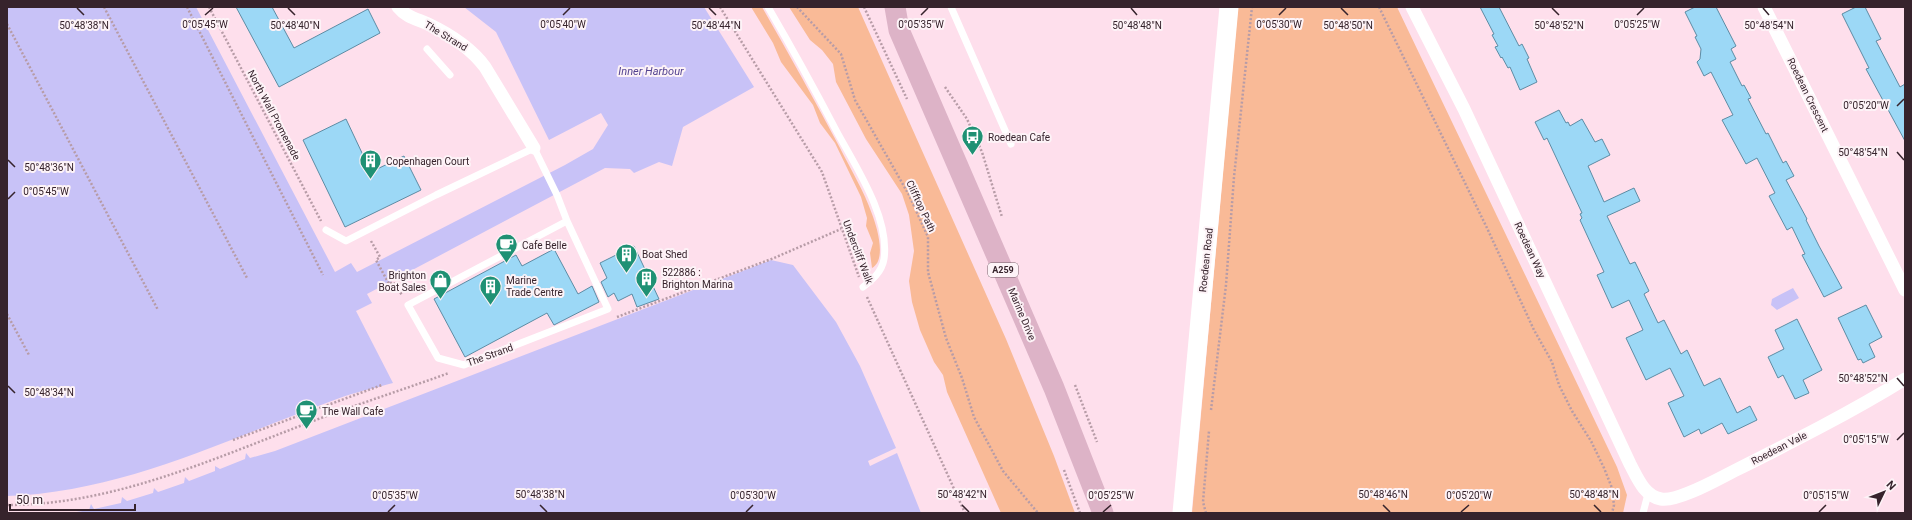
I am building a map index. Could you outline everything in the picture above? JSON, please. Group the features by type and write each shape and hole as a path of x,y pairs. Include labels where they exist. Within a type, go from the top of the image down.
{"main road":[{"name":"Marine Drive","path":"882,7 899,30 1054,388 1103,513"},
{"name":"Marine Drive","path":"895,7 899,30"},
{"name":"Roedean Road","path":"1182,513 1229,7"}],"street":[{"name":"The Strand","path":"398,7 407,16 439,30 477,56 537,154"},
{"name":"Roedean Way","path":"1412,7 1464,109 1627,457 1648,494"},
{"name":"Roedean Crescent","path":"1764,7 1905,290"},
{"name":"Roedean Vale","path":"1648,494 1664,500 1671,499 1698,488 1793,442 1905,379"}],"lane":[{"path":"768,7 807,75 844,145 870,195 879,217 884,246 884,260 876,276 863,288"},
{"path":"951,7 1010,144"},
{"path":"427,49 450,76"},
{"path":"326,230 346,241 365,230 537,154"},
{"name":"The Strand","path":"408,305 438,358 464,365 608,309 566,221 557,195 537,154"},
{"path":"408,305 566,221"},
{"path":"1643,513 1648,494"}],"path":[{"path":"104,7 247,278"},
{"path":"188,7 322,275"},
{"name":"North Wall Promenade","path":"208,7 326,230"},
{"name":"Undercliff Walk","path":"720,7 822,172 863,288 965,513"},
{"name":"Clifftop Path","path":"797,7 841,54 855,100 910,195 928,237 928,272 946,338 962,378 974,417 1003,471 1038,513"},
{"path":"1210,415 1226,285 1234,177 1252,7"},
{"path":"1379,7 1487,228 1534,330 1552,362 1562,391 1572,411 1591,441 1604,468 1612,488 1614,505 1612,513"},
{"path":"7,24 158,310"},
{"path":"945,86 967,119 982,152 1003,220"},
{"path":"616,317 774,258 841,229"},
{"path":"365,230 380,257 376,260 389,284 393,282 408,305"},
{"path":"7,314 29,356"},
{"path":"7,505 60,502 117,492 210,461 317,419 454,372"},
{"path":"1073,381 1099,447"},
{"path":"233,440 382,385"},
{"path":"1206,513 1203,502 1209,431"}],"shaded area":[{"path":"751,7 762,7 821,113 865,197 874,220 880,243 879,258 877,264 872,268 870,253 873,243 866,226 867,218 861,197 835,143 820,123 813,105 781,62 773,43"},
{"path":"789,7 858,7 1006,339 1054,456 1075,513 1001,513 947,392 943,375 934,362 920,330 912,302 909,281 914,251 909,215 902,194 866,139 836,82 833,64 822,50 810,40"},
{"path":"1238,7 1397,7 1617,467 1627,495 1623,513 1192,513"}],"water":[{"name":"Inner Harbour","path":"7,7 196,7 335,272 351,263 357,272 565,165 593,149 608,125 601,113 549,140 496,32 464,7 704,7 754,87 683,127 672,166 659,162 634,173 630,169 605,168 367,294 372,303 356,311 393,383 358,392 176,461 135,474 93,485 51,492 7,496"},
{"path":"771,260 793,265 836,322 860,366 896,448 868,461 870,466 897,453 921,513 70,513 89,510 91,504 94,509 121,503 122,497 127,501 153,493 154,488 158,492 184,483 185,477 189,481 215,471 215,466 220,469 245,459 246,453 250,458 275,451"},
{"path":"1793,288 1799,298 1777,310 1771,305 1772,299"}],"building":[{"path":"236,7 272,7 294,48 368,9 380,33 279,87"},
{"path":"1480,7 1499,7 1519,46 1522,44 1529,58 1527,59 1537,82 1520,90 1510,67 1508,68 1495,47 1498,46 1492,35 1494,34"},
{"path":"1695,7 1716,7 1736,46 1731,49 1736,59 1730,62 1742,86 1744,85 1751,98 1748,99 1766,134 1768,133 1783,163 1786,161 1794,176 1786,180 1842,288 1824,297 1802,255 1805,254 1792,227 1787,230 1769,196 1775,193 1757,158 1746,164 1722,120 1733,115 1711,72 1704,76 1697,62 1700,59 1701,49 1695,37 1697,36 1685,12"},
{"path":"1856,7 1865,7 1881,39 1876,41 1900,87 1905,84 1905,141 1866,69 1869,68 1842,14"},
{"path":"1559,110 1566,123 1568,122 1570,126 1582,119 1595,142 1602,139 1610,155 1588,166 1604,202 1634,188 1640,201 1607,216 1630,264 1635,262 1649,291 1644,294 1658,323 1664,320 1681,354 1687,350 1704,386 1720,378 1737,413 1750,406 1757,420 1728,434 1722,423 1701,434 1699,429 1684,437 1668,403 1684,396 1670,368 1646,380 1626,338 1643,330 1629,300 1612,308 1597,275 1604,272 1580,220 1582,218 1580,214 1582,213 1547,138 1544,140 1535,122"},
{"name":"Copenhagen Court","path":"346,119 371,172 404,156 421,190 345,227 303,140"},
{"name":"Boat Shed","path":"634,246 659,299 637,307 632,294 618,301 614,293 608,297 601,282 607,278 600,263"},
{"name":"Marine Trade Centre","path":"554,249 578,294 592,286 599,302 554,325 547,313 465,357 434,299 516,255 522,266"},
{"path":"1866,305 1882,337 1869,344 1875,357 1863,363 1861,359 1858,360 1838,318"},
{"path":"1797,319 1822,370 1803,380 1809,393 1795,399 1783,375 1778,378 1768,357 1784,349 1775,330"}],"place":[{"name":"Roedean Cafe","path":"973,156"},
{"name":"Copenhagen Court","path":"370,180"},
{"name":"Cafe Belle","path":"507,264"},
{"name":"Boat Shed","path":"626,274"},
{"name":"522886 : Brighton Marina","path":"646,298"},
{"name":"Brighton Boat Sales","path":"441,300"},
{"name":"Marine Trade Centre","path":"490,306"},
{"name":"The Wall Cafe","path":"307,430"}]}
